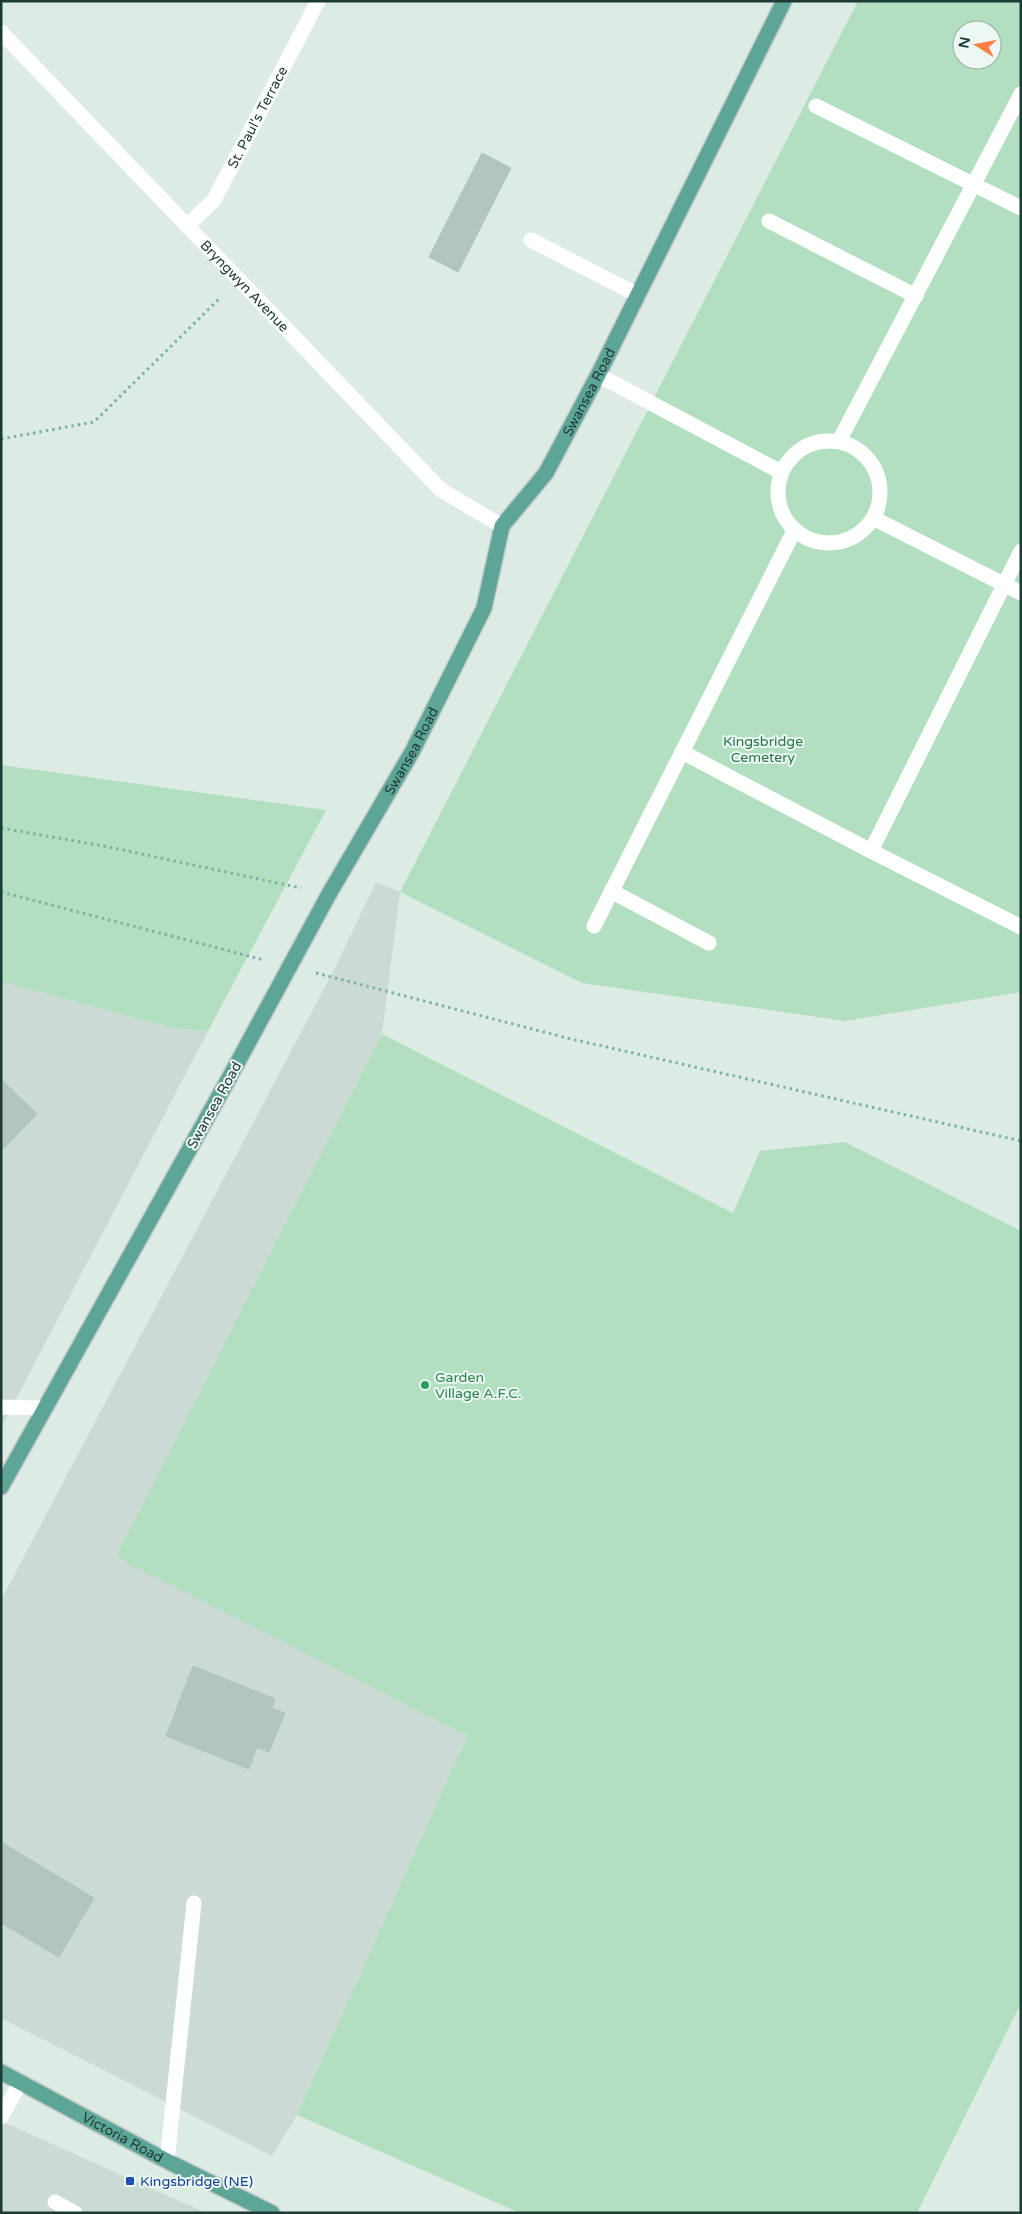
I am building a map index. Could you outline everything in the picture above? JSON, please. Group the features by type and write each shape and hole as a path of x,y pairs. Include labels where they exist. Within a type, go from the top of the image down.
{"main road":[{"name":"Swansea Road","path":"1,1487 228,1080 329,894 412,752 484,608 502,526 546,473 598,375 784,1"},
{"name":"Victoria Road","path":"1,2072 268,2212"}],"street":[{"name":"St. Paul's Terrace","path":"187,226 214,200 318,1"},
{"name":"Bryngwyn Avenue","path":"1,32 441,490 502,526"},
{"path":"839,441 1021,94"},
{"path":"816,106 1021,208"},
{"path":"768,221 916,296"},
{"path":"531,240 638,295"},
{"path":"598,375 782,472"},
{"path":"839,441 856,448 867,457 876,472 881,491 878,509 873,518 858,535 845,542 827,544 809,540 794,530 783,516 778,503 778,485 782,472 791,457 801,448 818,442 839,441"},
{"path":"873,518 1021,593"},
{"path":"594,926 794,530"},
{"path":"871,851 1021,551"},
{"path":"682,752 1021,927"},
{"path":"611,891 709,943"},
{"path":"1,1408 44,1408"},
{"path":"168,2161 194,1904"},
{"path":"1,2117 20,2083"},
{"path":"55,2202 75,2213"}],"path":[{"path":"1,440 94,422 238,280"},
{"path":"1,828 109,848 329,894"},
{"path":"1,892 270,961"},
{"path":"308,971 567,1038 1021,1141"}],"shaded area":[{"path":"376,882 400,892 382,1034 117,1557 467,1736 297,2115 272,2156 1,2018 1,1600 336,966"},
{"path":"1,982 173,1028 208,1031 1,1428"},
{"path":"1,2121 206,2213 1,2213"}],"green space":[{"name":"Kingsbridge Cemetery","path":"858,1 1021,1 1021,992 845,1021 582,983 400,892"},
{"path":"1,765 326,810 208,1031 173,1028 1,982"},
{"path":"382,1034 733,1213 760,1151 845,1142 1021,1231 1021,2003 917,2213 520,2213 297,2115 467,1736 116,1557"}],"building":[{"path":"482,153 511,168 458,272 429,257"},
{"path":"1,1079 37,1114 1,1151"},
{"path":"193,1666 275,1699 272,1708 285,1713 269,1752 257,1747 249,1769 166,1736"},
{"path":"1,1842 94,1898 59,1957 1,1923"}],"place":[{"name":"Garden Village A.F.C.","path":"425,1385"},
{"name":"Kingsbridge (NE)","path":"130,2181"}]}
